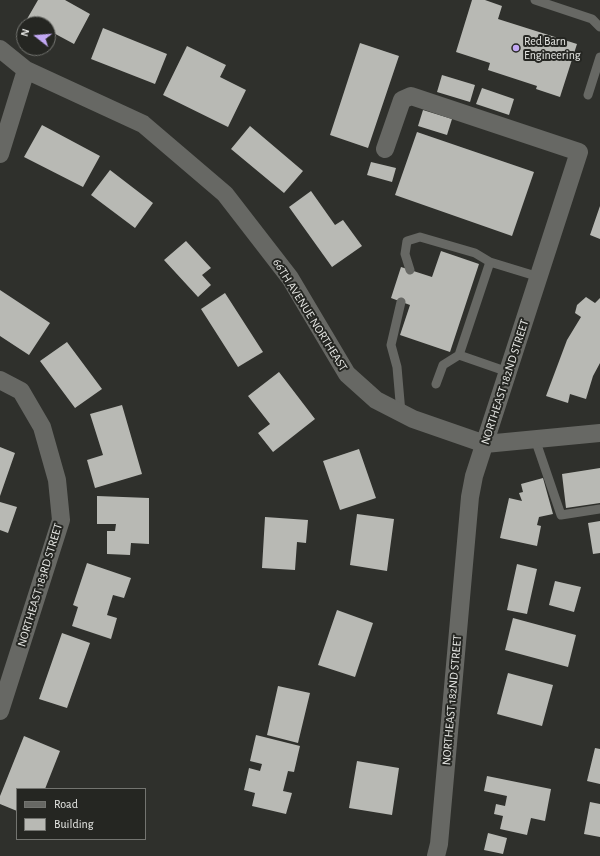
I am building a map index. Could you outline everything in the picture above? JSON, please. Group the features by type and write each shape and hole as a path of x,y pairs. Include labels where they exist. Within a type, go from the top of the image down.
{"street":[{"name":"66TH AVENUE NORTHEAST","path":"0,49 26,70 143,124 225,194 290,278 347,374 376,400 413,419 485,444"},
{"path":"0,154 26,70"},
{"name":"NORTHEAST 182ND STREET","path":"385,149 402,100 411,96 579,152 474,476 470,497 439,844 436,856"},
{"name":"NORTHEAST 183RD STREET","path":"0,380 21,391 42,427 57,480 61,520 0,711"},
{"path":"485,444 600,433"}],"lane":[{"path":"535,0 592,19 600,27"},
{"path":"588,95 600,56"},
{"path":"410,270 405,254 408,241 420,237 475,253 490,262 539,277"},
{"path":"436,384 443,365 459,355 490,262"},
{"path":"401,302 391,345 397,367 401,413"},
{"path":"459,355 508,372"},
{"path":"535,439 560,515 600,509"}],"building":[{"path":"38,0 65,0 90,14 74,44 56,34 56,16 29,16"},
{"name":"Red Barn Engineering","path":"472,0 485,0 502,6 498,19 577,44 560,97 536,89 537,86 488,70 490,63 456,52"},
{"path":"103,28 167,54 155,84 91,59"},
{"path":"360,43 399,56 368,148 330,135"},
{"path":"187,46 226,65 220,77 246,90 228,127 163,95"},
{"path":"442,75 475,85 470,102 437,92"},
{"path":"482,88 514,99 509,115 476,104"},
{"path":"423,110 452,119 447,135 418,126"},
{"path":"42,125 100,156 83,187 24,157"},
{"path":"250,126 303,171 284,193 231,149"},
{"path":"417,132 534,172 512,236 395,195"},
{"path":"371,162 396,168 392,182 367,175"},
{"path":"110,170 153,203 135,228 91,195"},
{"path":"311,191 335,225 343,220 362,246 332,267 289,207"},
{"path":"600,206 600,239 590,235"},
{"path":"186,241 211,268 202,275 211,285 198,297 164,260"},
{"path":"441,251 479,264 450,352 400,335 410,305 391,298 401,267 432,277"},
{"path":"0,290 50,323 29,355 0,336"},
{"path":"225,293 263,352 238,367 201,309"},
{"path":"586,297 595,303 600,298 600,363 593,376 586,399 570,394 568,403 546,396 567,340 581,317 575,313 577,305"},
{"path":"67,342 102,389 75,408 40,361"},
{"path":"279,372 315,419 273,452 258,433 270,424 248,396"},
{"path":"122,405 142,474 95,488 87,460 103,455 90,414"},
{"path":"0,447 15,453 0,496"},
{"path":"359,449 376,498 340,510 323,461"},
{"path":"600,468 600,503 566,508 562,474"},
{"path":"543,478 553,514 539,517 537,525 541,526 537,546 500,538 509,498 522,501 519,493 523,492 521,484"},
{"path":"97,496 149,498 149,544 131,543 130,555 107,554 107,531 115,531 116,524 97,524"},
{"path":"0,502 17,507 8,533 0,530"},
{"path":"357,514 394,519 387,571 350,565"},
{"path":"265,517 308,520 306,543 297,542 295,570 262,568"},
{"path":"600,521 600,553 593,554 588,523"},
{"path":"87,563 131,578 124,598 113,595 107,615 117,618 111,639 72,626 78,607 73,605"},
{"path":"517,564 537,569 527,614 507,610"},
{"path":"555,581 581,587 574,612 549,605"},
{"path":"337,610 373,623 355,677 318,665"},
{"path":"513,618 576,635 568,667 505,650"},
{"path":"62,633 90,643 67,708 39,699"},
{"path":"508,673 553,685 542,726 497,714"},
{"path":"278,686 310,693 298,743 267,735"},
{"path":"256,735 300,746 294,772 288,771 283,791 292,793 286,814 252,806 255,793 244,790 249,768 260,771 262,764 250,761"},
{"path":"24,736 60,751 45,788 16,788 16,811 0,804 0,796"},
{"path":"595,748 600,749 600,784 587,781"},
{"path":"357,761 399,768 392,815 349,808"},
{"path":"487,776 551,789 545,821 531,818 527,835 500,829 503,816 494,814 496,804 505,806 507,796 484,791"},
{"path":"590,802 600,804 600,837 584,834"},
{"path":"488,833 507,838 503,854 484,850"}],"place":[{"name":"Red Barn Engineering","path":"516,48"}]}
